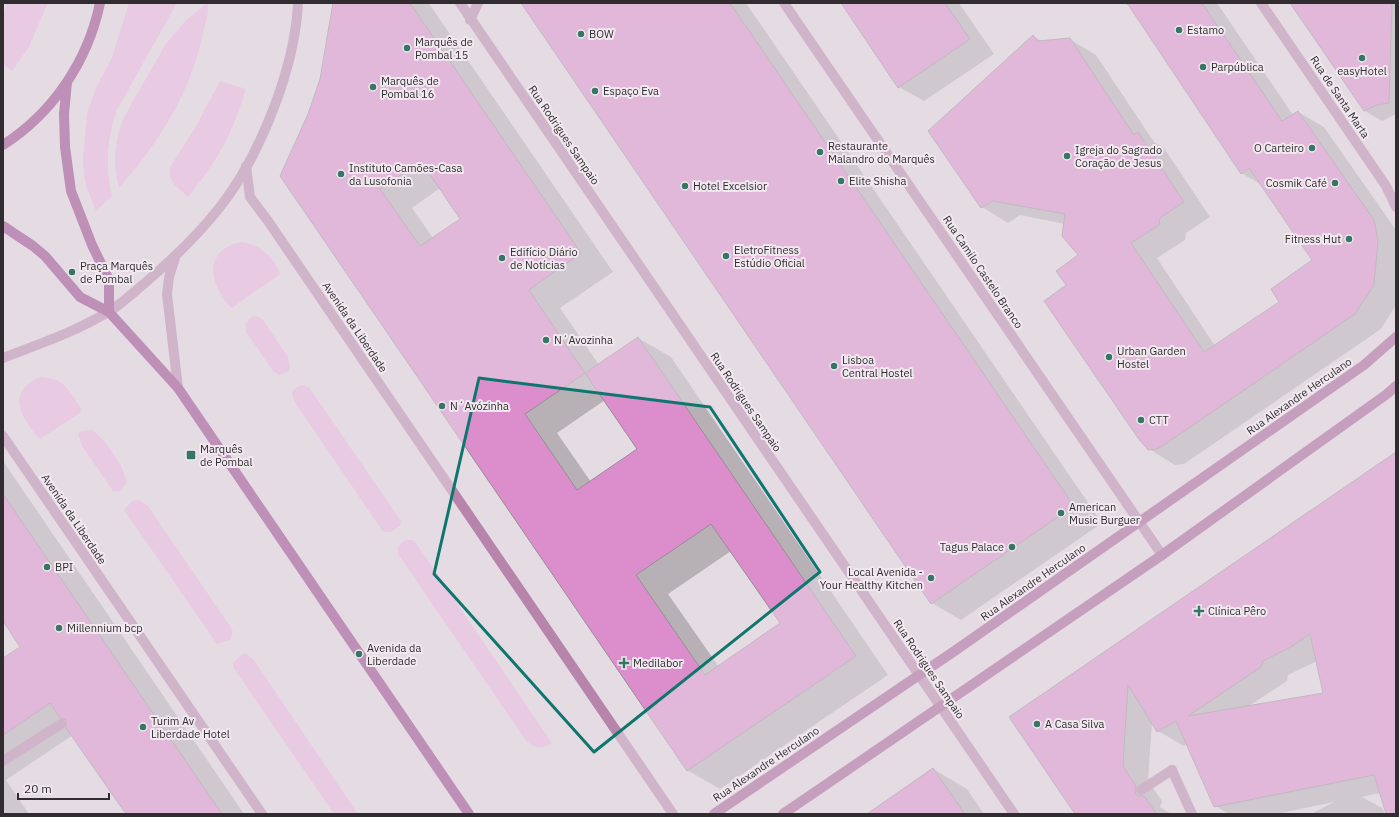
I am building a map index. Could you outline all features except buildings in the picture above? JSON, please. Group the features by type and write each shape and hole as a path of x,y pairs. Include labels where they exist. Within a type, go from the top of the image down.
{"main road":[{"path":"3,145 31,124 50,104 67,82 89,39 100,3"},
{"path":"67,82 64,114 65,147 71,192 92,245 109,280 109,312"},
{"path":"3,226 28,242 44,256 80,298 109,312 178,388 469,814"},
{"name":"Rua Alexandre Herculano","path":"714,814 919,675 1364,366 1396,337"},
{"path":"783,814 1162,555 1387,394 1396,386"}],"street":[{"path":"3,358 59,338 109,312 175,258 220,206 246,166 273,108 291,52 299,3"},
{"name":"Rua Rodrigues Sampaio","path":"460,3 470,20 1014,814"},
{"path":"470,20 478,3"},
{"name":"Rua Camilo Castelo Branco","path":"784,3 1162,555"},
{"name":"Rua de Santa Marta","path":"1261,3 1386,186 1396,207"},
{"name":"Avenida da Liberdade","path":"246,166 250,197 277,234 673,814"},
{"path":"175,258 169,277 167,294 178,388"},
{"name":"Avenida da Liberdade","path":"3,436 262,814"},
{"path":"3,761 61,724"},
{"path":"1141,790 1172,770 1192,814"}],"highlighted area":[{"path":"479,378 710,407 820,572 594,752 434,574"}],"shaded area":[{"path":"7,3 48,3 29,47 12,71 3,64 3,15"},
{"path":"129,3 177,3 117,110 111,131 108,153 108,174 112,196 96,211 86,186 84,174 83,160 87,114 95,90 112,57"},
{"path":"207,3 207,15 199,51 183,94 161,134 119,188 115,161 116,144 124,117 165,45 186,20"},
{"path":"220,81 246,89 230,133 216,159 188,197 177,188 172,181 170,177 170,167 195,128"},
{"path":"242,242 254,245 266,253 275,263 280,274 232,308 226,302 217,287 213,270 214,262 224,249"},
{"path":"254,316 263,320 288,357 290,367 288,372 279,375 273,371 246,332 245,324"},
{"path":"40,377 55,379 60,382 65,386 81,408 80,413 40,439 24,417 19,403 22,391 26,386"},
{"path":"302,385 309,387 401,521 400,526 391,532 384,532 381,529 294,401 292,392 298,386"},
{"path":"91,430 102,438 114,454 123,471 126,478 126,484 119,491 113,491 82,446 78,434 81,431"},
{"path":"139,500 148,506 230,626 233,632 230,640 217,644 124,510 132,501"},
{"path":"407,540 414,540 552,743 543,747 538,747 531,745 522,735 398,554 400,545"},
{"path":"246,653 254,660 358,814 334,814 233,667 233,663 241,655"}],"place":[{"name":"Estamo","path":"1179,30"},
{"name":"BOW","path":"581,34"},
{"name":"Marquês de Pombal 15","path":"407,48"},
{"name":"easyHotel","path":"1362,58"},
{"name":"Parpública","path":"1203,67"},
{"name":"Marquês de Pombal 16","path":"373,87"},
{"name":"Espaço Eva","path":"595,91"},
{"name":"O Carteiro","path":"1312,148"},
{"name":"Restaurante Malandro do Marquês","path":"820,152"},
{"name":"Igreja do Sagrado Coração de Jesus","path":"1067,156"},
{"name":"Instituto Camões-Casa da Lusofonia","path":"341,174"},
{"name":"Elite Shisha","path":"841,181"},
{"name":"Cosmik Café","path":"1335,183"},
{"name":"Hotel Excelsior","path":"685,186"},
{"name":"Fitness Hut","path":"1349,239"},
{"name":"EletroFitness Estúdio Oficial","path":"726,256"},
{"name":"Edifício Diário de Notícias","path":"502,258"},
{"name":"Praça Marquês de Pombal","path":"72,272"},
{"name":"N´Avozinha","path":"546,340"},
{"name":"Urban Garden Hostel","path":"1109,357"},
{"name":"Lisboa Central Hostel","path":"834,366"},
{"name":"N´Avózinha","path":"442,406"},
{"name":"CTT","path":"1141,420"},
{"name":"Marquês de Pombal","path":"191,455"},
{"name":"American Music Burguer","path":"1061,513"},
{"name":"Tagus Palace","path":"1012,547"},
{"name":"BPI","path":"47,567"},
{"name":"Local Avenida - Your Healthy Kitchen","path":"931,578"},
{"name":"Clínica Pêro","path":"1199,611"},
{"name":"Millennium bcp","path":"59,628"},
{"name":"Avenida da Liberdade","path":"359,654"},
{"name":"Medilabor","path":"624,663"},
{"name":"A Casa Silva","path":"1037,724"},
{"name":"Turim Av Liberdade Hotel","path":"143,727"}]}
